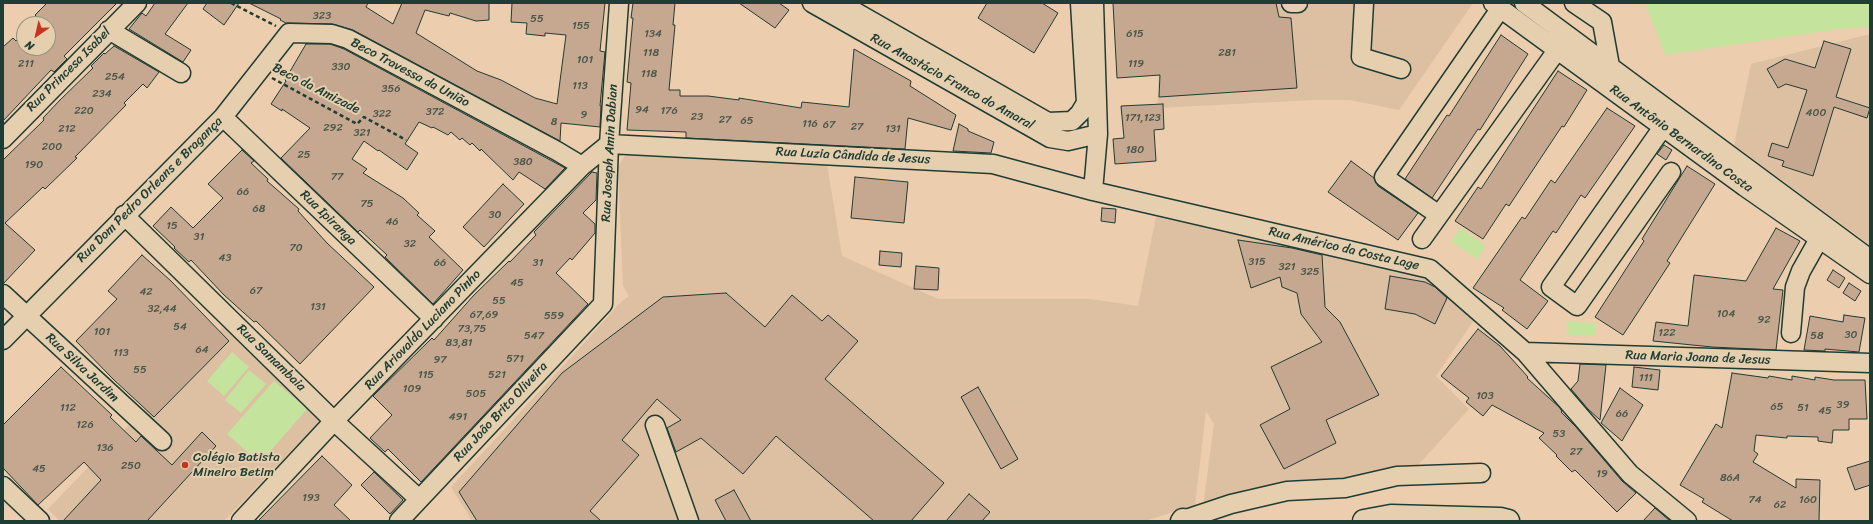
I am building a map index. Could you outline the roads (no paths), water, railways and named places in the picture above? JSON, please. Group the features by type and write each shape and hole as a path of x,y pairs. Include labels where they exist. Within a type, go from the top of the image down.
{"highway":[{"path":"1364,521 1391,516 1500,519 1508,521"}],"street":[{"name":"Rua Princesa Isabel","path":"3,139 137,3"},
{"name":"Rua Joseph Amin Dabian","path":"603,304 609,144 619,3"},
{"name":"Rua Anastácio Franco do Amaral","path":"812,3 1050,138 1068,141 1098,134"},
{"name":"Rua Anastácio Franco do Amaral","path":"840,3 1048,122 1072,121 1080,113 1086,103 1080,3"},
{"path":"1093,191 1098,134 1094,3"},
{"path":"1290,3 1298,3"},
{"path":"1364,3 1361,57 1401,70"},
{"name":"Rua Antônio Bernardino Costa","path":"1524,3 1610,66 1759,187 1819,239 1870,274"},
{"path":"1574,3 1602,22 1610,66"},
{"path":"1439,216 1384,177 1497,6"},
{"name":"Rua Antônio Bernardino Costa","path":"1497,6 1663,127 1870,259"},
{"path":"109,30 181,73"},
{"name":"Rua Dom Pedro Orleans e Bragança","path":"3,340 124,215 223,117 258,70 289,33"},
{"name":"Beco Travessa da União","path":"289,33 332,34 348,39 557,151 582,166"},
{"path":"1422,239 1558,49"},
{"name":"Rua Ipiranga","path":"223,117 434,319"},
{"path":"1663,127 1551,287 1577,306 1671,172"},
{"name":"Rua Ariovaldo Luciano Pinho","path":"241,521 334,421 582,166 609,144"},
{"name":"Rua Luzia Cândida de Jesus","path":"609,144 993,164 1093,191"},
{"name":"Rua Américo da Costa Lage","path":"1093,191 1430,269 1525,352 1630,474 1687,521"},
{"name":"Rua Samambaia","path":"124,215 334,421 419,500"},
{"path":"1791,333 1795,287 1801,271 1819,239"},
{"name":"Rua Silva Jardim","path":"3,294 162,441"},
{"name":"Rua João Brito Oliveira","path":"399,521 603,304"},
{"name":"Rua Maria Joana de Jesus","path":"1525,352 1870,363"},
{"path":"655,425 689,521"},
{"path":"1182,521 1231,504 1287,491 1345,488 1397,476 1481,473"},
{"path":"3,486 40,521"}],"place":[{"name":"Colégio Batista Mineiro Betim","path":"185,465"}]}
